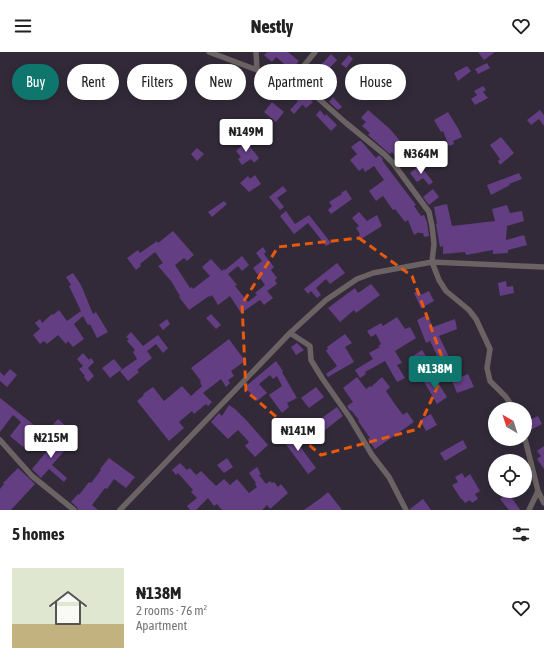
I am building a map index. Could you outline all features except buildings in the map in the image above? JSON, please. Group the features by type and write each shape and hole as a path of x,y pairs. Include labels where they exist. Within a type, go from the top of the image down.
{"street":[{"path":"209,52 254,69"},
{"path":"256,52 257,64"},
{"path":"305,64 315,52"},
{"path":"320,100 393,163 429,212 434,244 432,262 439,280 446,291 469,310 476,319 490,349 487,368 490,381 509,402"},
{"path":"120,510 290,333 326,300 357,278 373,273 432,262 544,267"},
{"path":"290,333 310,346 311,360 350,418 372,455 389,477 406,510"},
{"path":"0,440 32,476 74,510"},
{"path":"527,446 538,491 544,503"},
{"path":"529,510 538,491"}],"highlighted area":[{"path":"359,238 412,276 446,368 418,429 321,455 246,391 242,304 278,247"}]}
